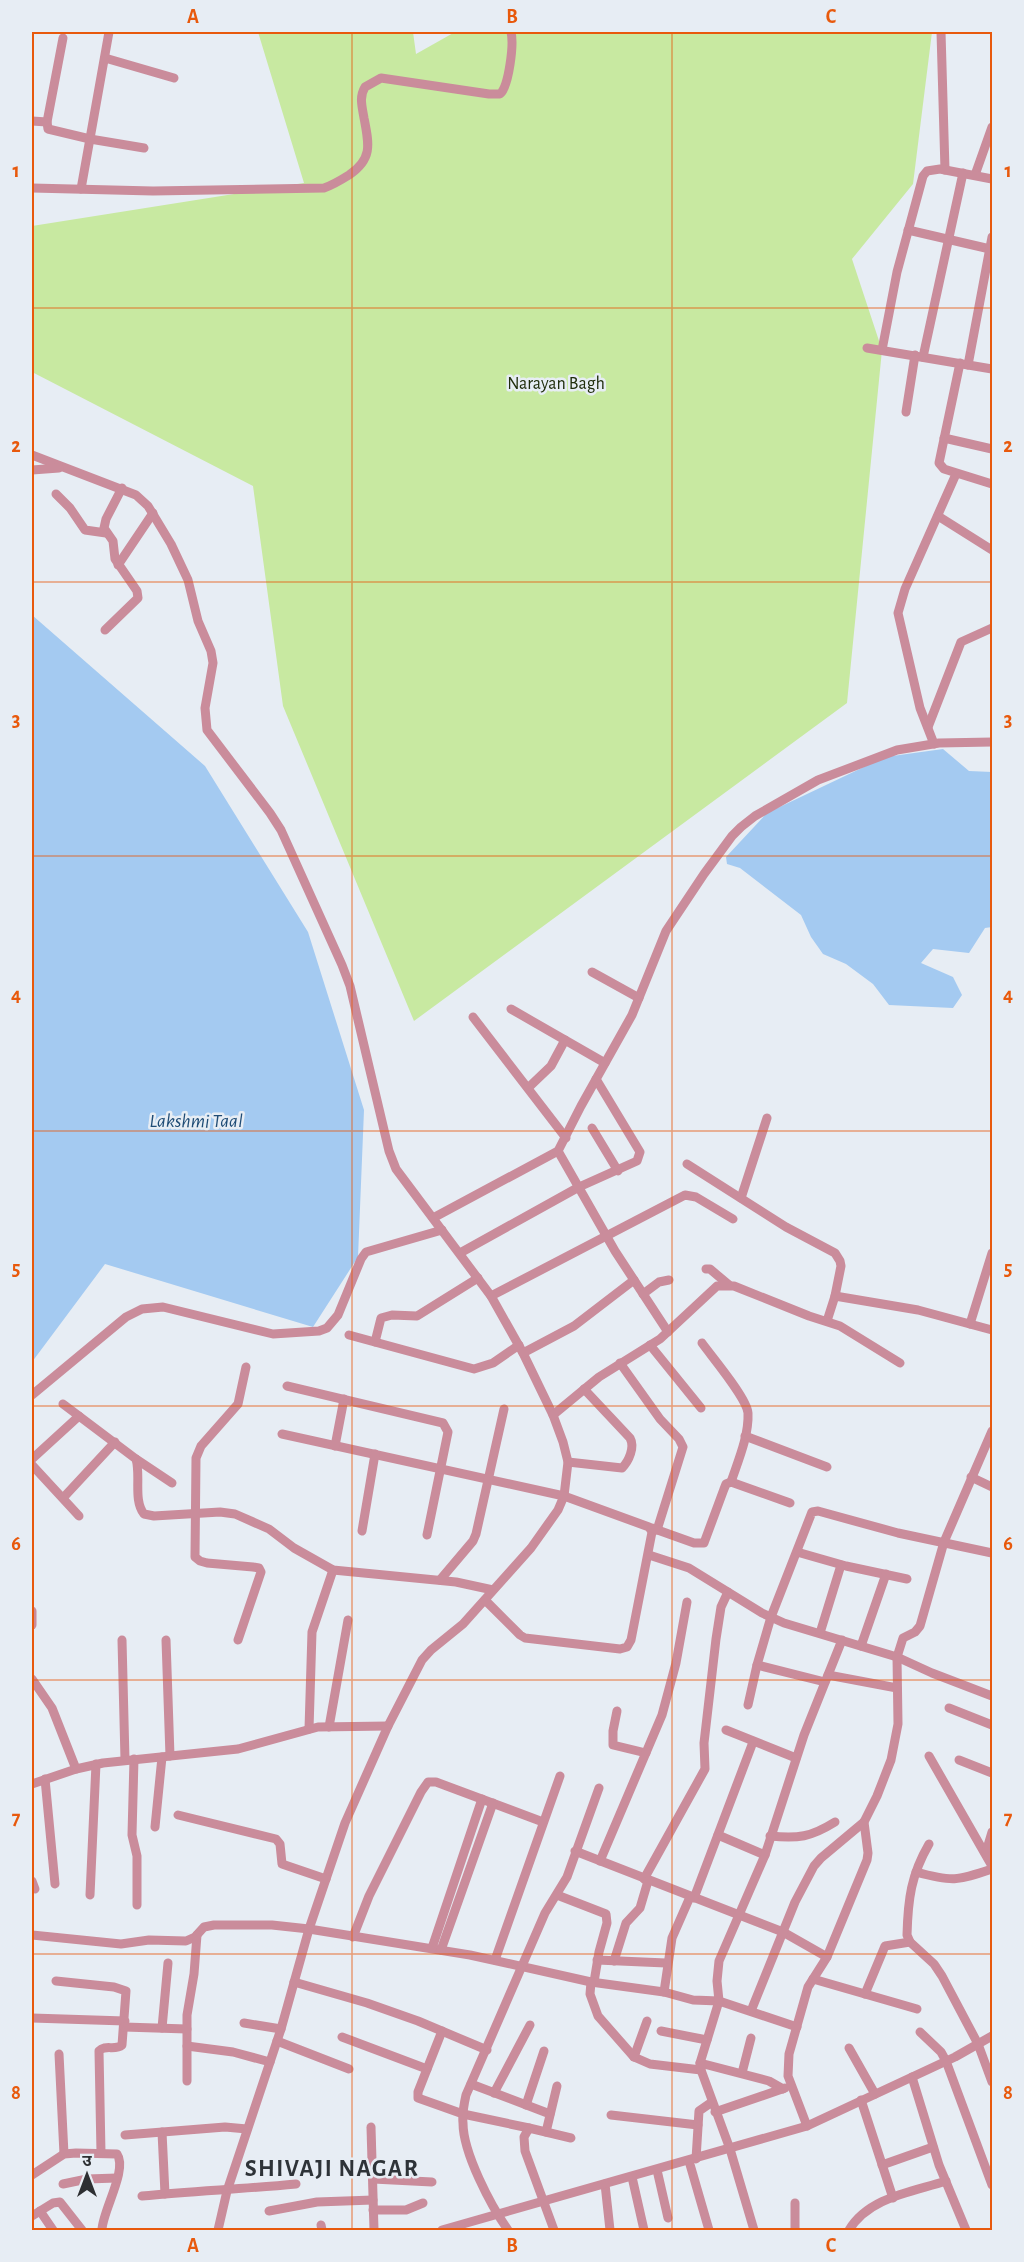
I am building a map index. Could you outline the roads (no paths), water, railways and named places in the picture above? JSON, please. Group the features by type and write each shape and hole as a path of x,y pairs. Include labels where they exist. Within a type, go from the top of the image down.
{"street":[{"path":"81,189 109,32"},
{"path":"32,188 213,191 313,189 331,186 360,168 365,162 368,143 361,100 365,87 381,78 500,94 507,82 511,32"},
{"path":"941,32 945,170"},
{"path":"63,38 47,122 48,129 90,140 144,148"},
{"path":"105,58 174,78"},
{"path":"32,121 47,122"},
{"path":"975,176 993,127"},
{"path":"882,350 897,272 922,176 933,169 993,178"},
{"path":"906,412 949,240 963,173"},
{"path":"908,230 990,249"},
{"path":"993,237 939,460 940,466 956,474 993,484"},
{"path":"867,348 993,369"},
{"path":"944,438 993,450"},
{"path":"32,455 136,495 153,513 171,544 188,580 198,621 211,651 213,663 205,708 207,730 281,830 342,965 350,986 389,1152 396,1169 492,1296 554,1415 564,1442 568,1462 564,1496 558,1510 531,1548 485,1600 463,1624 422,1660 388,1726 345,1823 309,1929 281,2029 227,2191 218,2230"},
{"path":"32,470 62,468"},
{"path":"934,744 916,692 898,613 905,589 956,474"},
{"path":"105,630 138,598 137,591 115,559 114,545 106,534 104,525 122,488"},
{"path":"56,494 70,508 85,530 106,534"},
{"path":"118,565 153,513"},
{"path":"938,516 993,550"},
{"path":"928,727 957,648 968,638 993,628"},
{"path":"433,1218 558,1152 632,1015 659,945 675,916 732,836 741,827 755,816 818,780 897,750 934,744 993,742"},
{"path":"592,972 639,998"},
{"path":"511,1009 605,1063"},
{"path":"473,1017 566,1138"},
{"path":"528,1088 551,1066 565,1040"},
{"path":"460,1253 579,1188 637,1161 640,1152 596,1079"},
{"path":"741,1198 766,1118"},
{"path":"592,1128 618,1171"},
{"path":"558,1152 606,1235 668,1332"},
{"path":"687,1164 838,1256 841,1266 827,1321"},
{"path":"492,1296 685,1195 696,1197 733,1219"},
{"path":"32,1395 126,1317 142,1309 163,1307 273,1334 319,1331 327,1328 338,1316 366,1252 442,1230"},
{"path":"970,1324 993,1253"},
{"path":"706,1269 710,1269 729,1285 840,1326 900,1364"},
{"path":"375,1342 381,1318 392,1315 417,1316 478,1278"},
{"path":"349,1335 474,1369 493,1364 574,1326 634,1280"},
{"path":"643,1294 659,1282 669,1280"},
{"path":"554,1415 584,1389 668,1332 717,1286 729,1285"},
{"path":"835,1296 918,1310 993,1330"},
{"path":"702,1343 746,1405 748,1412 745,1436 731,1482"},
{"path":"650,1345 701,1408"},
{"path":"485,1600 525,1638 620,1649 627,1647 631,1640 653,1528 683,1447 682,1442 660,1419 620,1363"},
{"path":"238,1640 261,1572 259,1568 207,1563 195,1557 195,1514 197,1453 238,1404 246,1367"},
{"path":"287,1386 443,1423 448,1432 427,1535"},
{"path":"568,1462 622,1468 632,1449 630,1438 584,1389"},
{"path":"335,1446 344,1398"},
{"path":"63,1404 136,1460 172,1483"},
{"path":"440,1580 473,1541 490,1480 504,1409"},
{"path":"32,1459 79,1416"},
{"path":"751,2011 795,1902 814,1866 864,1822 877,1796 891,1760 898,1724 897,1657 903,1638 915,1632 920,1626 944,1542 993,1431"},
{"path":"282,1434 564,1496 694,1543 704,1543 726,1484 731,1482 790,1503"},
{"path":"745,1436 827,1467"},
{"path":"63,1498 115,1442"},
{"path":"362,1531 375,1454"},
{"path":"136,1460 139,1503 144,1514 154,1516 220,1512 244,1516 269,1529 294,1548 333,1570 440,1580 493,1590"},
{"path":"32,1465 79,1516"},
{"path":"971,1477 993,1486"},
{"path":"748,1705 771,1617 811,1515 818,1511 898,1533 993,1553"},
{"path":"797,1552 841,1565 907,1579"},
{"path":"649,1555 689,1568 771,1617 897,1657 993,1696"},
{"path":"820,1633 841,1565"},
{"path":"309,1729 312,1632 333,1570"},
{"path":"861,1646 886,1574"},
{"path":"614,1961 626,1923 640,1908 646,1880 705,1769 704,1743 716,1639 721,1607 728,1592"},
{"path":"600,1861 662,1715 676,1663 687,1602"},
{"path":"32,1611 32,1625"},
{"path":"329,1727 348,1620"},
{"path":"122,1640 130,1760 132,1835 137,1856 137,1905"},
{"path":"155,1827 166,1756 166,1640"},
{"path":"754,2230 730,2149 715,2112 701,2067 719,2001 717,1981 719,1961 765,1855 796,1758 842,1640"},
{"path":"757,1665 827,1679 897,1688"},
{"path":"32,1679 52,1707 76,1769"},
{"path":"949,1707 993,1725"},
{"path":"617,1711 612,1731 613,1745 646,1754"},
{"path":"32,1784 96,1764 238,1749 309,1729 388,1726"},
{"path":"726,1730 796,1758"},
{"path":"664,1992 666,1963 672,1938 692,1898 753,1742"},
{"path":"916,1872 941,1879 955,1880 993,1867 929,1756"},
{"path":"959,1760 993,1773"},
{"path":"90,1895 96,1764"},
{"path":"495,1960 560,1776"},
{"path":"45,1779 56,1884"},
{"path":"353,1936 369,1896 428,1782 436,1782 543,1822"},
{"path":"508,2230 497,2215 465,2140 463,2114 466,2095 524,1966 545,1913 567,1877 599,1788"},
{"path":"436,1949 482,1799"},
{"path":"436,1949 472,1862 493,1803"},
{"path":"178,1815 276,1839 280,1844 282,1864 326,1879"},
{"path":"770,1836 802,1837 819,1832 835,1822"},
{"path":"807,2126 787,2087 788,2065 808,1987 827,1957 867,1860 864,1822"},
{"path":"986,1852 993,1832"},
{"path":"718,1834 765,1855"},
{"path":"929,1844 916,1872 909,1900 907,1935 910,1942 934,1964 978,2044 993,2082"},
{"path":"575,1851 783,1932 827,1957"},
{"path":"462,1859 472,1862"},
{"path":"557,1895 606,1914 607,1923 590,1994 598,2016 634,2057 650,2064 701,2067 742,2073 787,2087"},
{"path":"32,1935 121,1944 149,1940 186,1941 197,1935 204,1927 214,1925 272,1925 309,1929 436,1949 593,1982 664,1992 701,2001 719,2001 797,2027"},
{"path":"187,2081 187,2029 197,1935"},
{"path":"865,1994 885,1946 910,1942"},
{"path":"597,1960 666,1963"},
{"path":"162,2028 168,1963"},
{"path":"813,1979 917,2009"},
{"path":"56,1980 126,1990 123,2042 119,2047 102,2048 99,2051 101,2153"},
{"path":"294,1982 367,2002 487,2050"},
{"path":"32,2018 187,2029"},
{"path":"634,2057 647,2020"},
{"path":"244,2023 281,2029"},
{"path":"494,2093 530,2025"},
{"path":"442,2031 418,2098 463,2114 571,2138"},
{"path":"661,2031 707,2040"},
{"path":"920,2032 941,2052 946,2061 993,2185"},
{"path":"442,2230 475,2226 497,2215 807,2126 946,2061 993,2036"},
{"path":"342,2037 427,2069"},
{"path":"742,2073 751,2038"},
{"path":"277,2041 349,2069"},
{"path":"187,2046 224,2050 270,2062"},
{"path":"849,2048 874,2094"},
{"path":"526,2105 544,2051"},
{"path":"59,2054 64,2154"},
{"path":"912,2077 933,2147 966,2230"},
{"path":"471,2084 550,2114"},
{"path":"546,2132 557,2086"},
{"path":"715,2112 787,2087"},
{"path":"861,2100 893,2198"},
{"path":"709,2230 692,2160 700,2108 712,2102"},
{"path":"611,2115 698,2125"},
{"path":"125,2135 225,2127 247,2129"},
{"path":"371,2127 374,2230"},
{"path":"529,2128 524,2137 525,2151 554,2230"},
{"path":"162,2132 165,2194"},
{"path":"882,2165 933,2147"},
{"path":"32,2175 64,2154 113,2153 120,2156 117,2178 102,2230"},
{"path":"657,2170 668,2218"},
{"path":"632,2177 644,2230"},
{"path":"63,2184 87,2179 117,2178"},
{"path":"372,2179 432,2182"},
{"path":"849,2230 861,2215 877,2203 946,2181"},
{"path":"142,2196 296,2184"},
{"path":"605,2184 610,2230"},
{"path":"53,2230 36,2214 53,2203 60,2202 82,2230"},
{"path":"269,2211 317,2202 373,2205 406,2210 423,2203"},
{"path":"795,2203 795,2230"}],"water":[{"name":"Lakshmi Taal","path":"32,615 205,766 308,932 364,1110 358,1257 313,1327 105,1264 32,1362"},
{"path":"943,749 969,771 992,772 992,927 985,928 969,953 933,949 921,963 953,977 962,995 953,1008 889,1005 873,984 846,964 823,954 811,937 801,915 740,868 727,864 726,857 767,813 885,757"}],"district":[{"name":"SHIVAJI NAGAR","path":"332,2169"}],"park label":[{"name":"Narayan Bagh","path":"556,384"}]}
